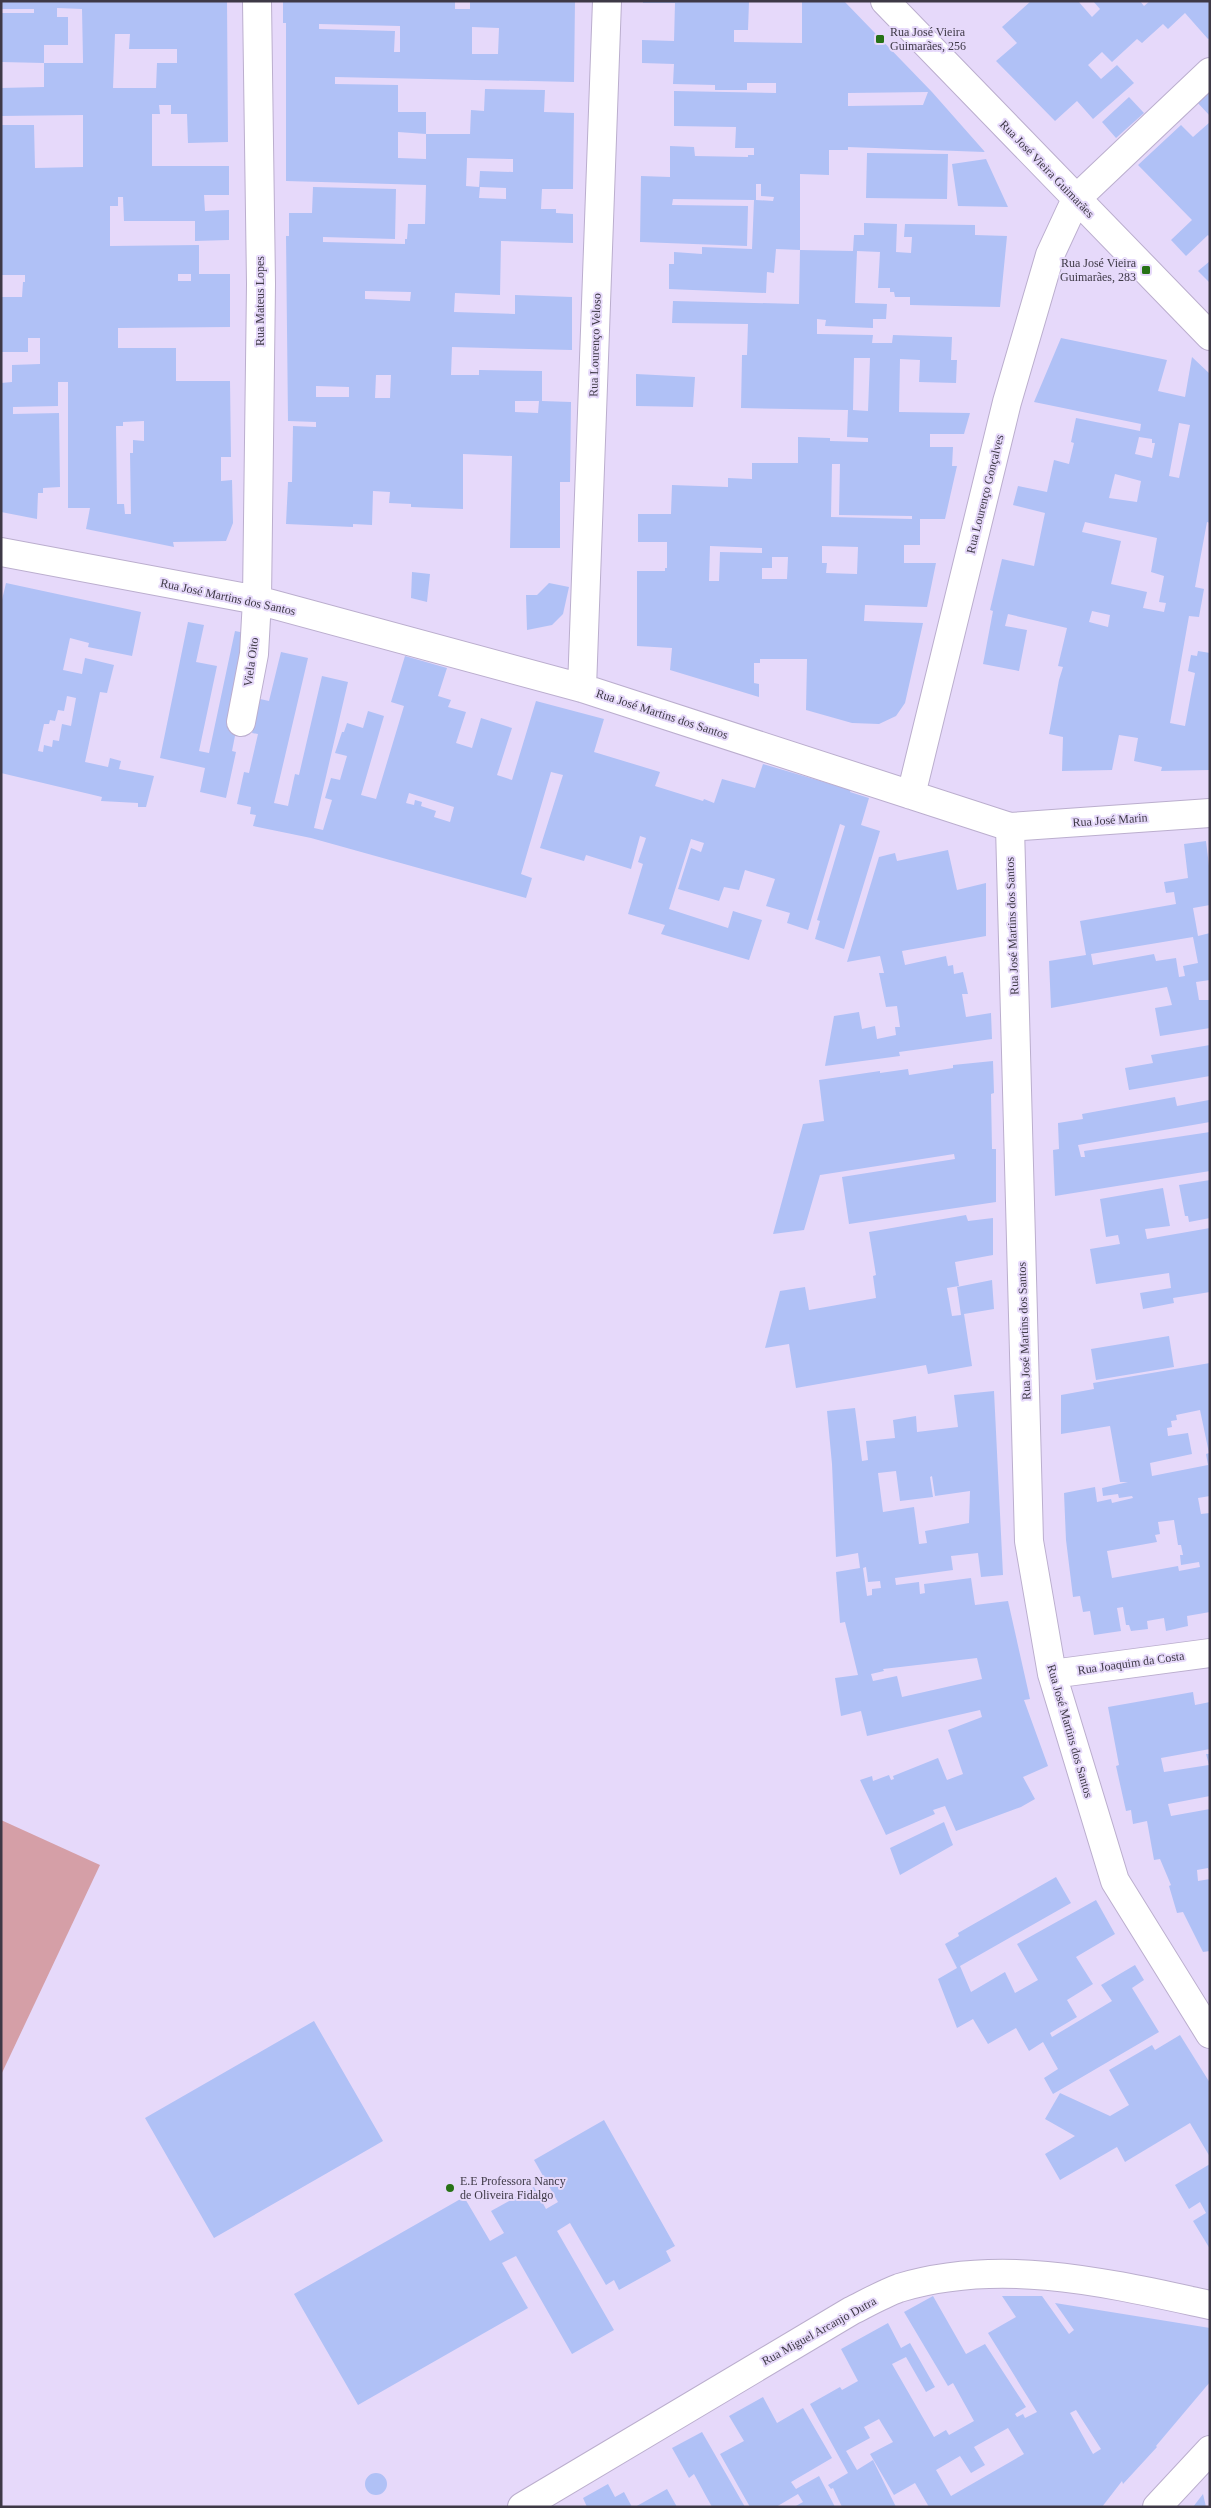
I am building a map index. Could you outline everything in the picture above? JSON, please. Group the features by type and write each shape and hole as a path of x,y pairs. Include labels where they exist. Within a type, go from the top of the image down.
{"street":[{"name":"Rua Mateus Lopes","path":"257,1 261,284 257,600"},
{"name":"Rua Lourenço Veloso","path":"582,688 607,1"},
{"name":"Rua José Vieira Guimarães","path":"885,1 1210,336"},
{"path":"1076,199 1210,72"},
{"name":"Rua Lourenço Gonçalves","path":"911,795 1007,402 1050,255 1076,199"},
{"name":"Rua José Martins dos Santos","path":"1,552 257,600 582,688 1010,827 1029,1541 1052,1674 1114,1882 1210,2034"},
{"name":"Viela Oito","path":"241,722 254,654 257,600"},
{"name":"Rua José Marin","path":"1010,827 1210,812"},
{"name":"Rua Joaquim da Costa","path":"1052,1674 1210,1653"},
{"name":"Rua Miguel Arcanjo Dutra","path":"522,2507 851,2311 899,2288 956,2277 1000,2272 1102,2281 1210,2305"},
{"path":"1157,2507 1210,2450"}],"shaded area":[{"path":"1,1820 100,1865 1,2075"}],"building":[{"path":"1,1 227,1 228,142 188,143 187,114 171,114 171,105 159,105 160,114 152,114 152,166 229,166 229,195 204,195 205,211 229,210 229,240 195,241 195,221 124,221 123,197 118,197 118,206 110,206 110,246 199,245 199,274 230,274 230,327 118,328 118,348 176,348 176,381 230,381 231,457 221,457 221,481 232,480 233,523 226,541 173,542 174,547 86,529 90,508 68,508 68,382 58,382 58,406 13,407 13,414 59,413 60,487 43,488 43,493 38,493 37,519 1,512 1,383 12,382 12,365 40,364 40,338 28,338 28,352 1,352 1,297 22,297 25,275 1,275 1,125 34,125 35,168 83,167 83,115 1,116 1,88 44,87 44,63 1,62 1,13 34,13 34,9 1,9","holes":["57,8 82,9 83,63 44,63 44,45 68,45 68,17 57,17","115,34 130,34 129,49 177,49 177,63 157,63 156,88 113,88","178,274 191,274 191,281 178,281","144,421 144,441 133,440 133,453 130,453 131,514 125,514 124,504 117,504 116,426 123,426 123,422"]},
{"path":"283,1 455,1 455,9 470,9 470,1 575,1 574,82 335,77 335,84 398,85 398,112 426,112 426,134 470,134 471,110 484,111 485,89 545,90 544,112 574,113 573,189 542,189 541,209 556,209 556,213 573,214 573,243 501,241 500,295 455,293 454,312 515,314 515,295 572,297 572,350 452,347 451,375 479,375 479,370 542,371 542,401 571,402 570,482 560,482 560,548 510,548 512,456 463,454 463,509 411,507 411,504 389,503 390,492 373,491 372,525 353,524 353,527 286,524 288,482 292,482 293,426 316,427 316,422 288,421 286,236 289,236 289,213 312,213 313,187 396,189 395,239 323,237 323,242 405,244 408,224 425,224 426,185 286,181 286,23 283,23","holes":["319,24 400,26 400,52 394,52 395,31 319,29","472,27 499,28 498,54 472,54","398,132 426,134 426,159 398,158","467,158 513,159 513,172 480,171 479,187 466,186","480,187 506,188 506,199 479,198","365,291 411,292 410,301 365,299","376,375 391,375 390,398 375,398","316,386 349,387 349,397 316,397","515,401 539,401 538,413 515,412"]},
{"path":"643,1 749,2 748,30 734,30 734,42 802,43 802,1 844,1 932,92 985,152 848,147 848,150 829,150 829,175 800,174 800,250 776,249 774,273 767,272 766,293 669,289 669,264 674,264 674,252 702,254 702,247 752,249 754,200 673,199 672,205 748,206 747,246 640,242 641,176 670,177 670,146 694,147 695,156 748,157 748,155 754,155 754,148 735,148 736,127 674,126 674,91 776,93 776,83 747,83 747,90 715,90 715,85 673,84 674,64 642,63 642,40 674,41 675,3 643,3","holes":["928,92 923,105 848,106 848,93","756,184 761,184 761,196 774,197 773,201 756,200"]},
{"path":"1031,1 1078,1 1092,17 1100,9 1093,1 1140,1 1144,6 1150,1 1210,1 1210,38 1208,39 1185,13 1168,29 1163,24 1142,43 1137,39 1112,62 1102,52 1088,65 1101,79 1117,65 1134,83 1093,119 1077,101 1055,121 996,61 1017,43 1002,27"},
{"path":"1210,89 1210,116 1196,101"},
{"path":"1129,97 1144,113 1116,138 1102,122"},
{"path":"1210,122 1210,237 1208,235 1186,256 1171,240 1192,220 1138,165 1181,125 1193,137"},
{"path":"867,153 948,154 947,199 866,198"},
{"path":"986,159 1008,207 958,206 952,164"},
{"path":"864,223 897,224 896,252 911,253 912,237 904,237 905,224 975,225 975,235 1007,236 1000,307 910,305 910,297 895,297 894,292 890,292 890,288 878,288 880,252 857,251 855,303 887,304 886,319 873,319 873,328 825,326 826,320 817,319 817,334 873,335 872,343 892,343 893,335 952,337 951,360 957,360 956,383 919,382 920,360 900,359 899,412 970,413 964,434 930,434 930,447 953,447 952,466 957,466 945,519 920,519 920,545 904,545 904,563 936,563 927,607 865,605 864,621 923,623 905,703 896,716 879,724 852,723 806,710 807,659 760,659 760,663 754,663 754,683 759,684 759,697 670,670 672,648 637,646 637,571 665,571 665,568 667,568 667,542 638,542 638,514 671,514 672,485 728,487 728,478 752,479 752,463 798,463 798,437 830,438 830,441 868,442 868,438 847,437 848,410 741,408 742,355 747,355 748,324 672,323 673,301 799,304 800,250 853,251 854,235 864,235","holes":["854,358 870,358 868,411 853,410","832,464 840,464 839,515 912,516 912,519 831,517","710,546 762,548 762,553 720,552 719,581 709,581","822,546 858,547 857,574 826,573 827,563 822,563","772,557 788,557 787,579 762,579 762,568 772,568"]},
{"path":"1210,261 1210,283 1198,271"},
{"path":"1061,338 1167,360 1158,391 1185,397 1192,357 1210,374 1210,523 1207,522 1195,587 1204,589 1199,617 1189,616 1170,723 1185,726 1195,673 1188,671 1191,655 1197,656 1198,651 1210,653 1209,770 1161,771 1162,767 1134,761 1138,738 1119,735 1112,770 1062,771 1063,737 1049,734 1063,667 1058,666 1067,628 1008,614 1005,626 1027,630 1019,671 983,664 993,611 990,610 1002,559 1034,566 1045,513 1013,505 1018,486 1047,492 1054,460 1069,464 1074,443 1071,442 1076,418 1140,431 1141,424 1034,402","holes":["1179,423 1190,425 1179,478 1169,476","1139,437 1152,439 1152,443 1155,443 1152,458 1135,454","1115,474 1141,481 1137,502 1109,498","1085,522 1157,538 1151,572 1164,576 1159,602 1166,603 1164,612 1143,608 1147,592 1111,584 1121,541 1082,532","1092,611 1110,615 1108,627 1089,622"]},
{"path":"636,374 695,377 693,407 636,406"},
{"path":"412,572 430,574 427,602 411,598"},
{"path":"6,583 141,612 132,656 88,647 89,643 70,638 63,670 82,674 85,658 114,665 107,693 100,692 85,762 108,767 110,758 121,761 119,769 154,776 146,807 138,807 138,803 101,801 102,797 1,773 1,604","holes":["67,696 76,698 71,726 62,724 59,741 53,740 52,747 44,745 43,752 38,751 44,724 49,724 50,720 55,721 58,710 64,711"]},
{"path":"549,583 569,587 563,614 552,625 527,630 526,595 537,595"},
{"path":"188,622 204,625 196,662 217,666 199,751 209,753 235,631 255,635 232,751 236,752 226,798 200,792 205,768 160,758"},
{"path":"281,652 308,658 274,803 288,806 295,774 299,775 322,676 348,682 314,828 323,830 332,800 325,798 331,778 340,780 347,756 335,753 342,732 344,732 347,723 363,728 368,711 384,716 361,795 376,799 404,706 391,702 405,656 447,668 438,696 451,700 448,707 466,712 456,743 472,748 481,718 512,728 497,775 512,780 536,701 604,719 594,752 660,772 655,786 703,801 704,799 714,803 722,779 755,788 763,764 851,790 850,792 869,798 861,825 880,831 844,949 815,939 820,921 817,920 845,826 840,824 808,930 787,923 790,913 766,906 775,879 745,870 739,890 724,887 719,901 678,889 691,848 701,852 704,843 691,839 669,909 728,928 733,911 762,920 749,960 661,934 665,925 628,914 643,864 638,862 646,838 640,836 631,869 586,855 584,861 540,848 563,775 551,772 521,874 532,878 526,898 311,838 253,826 256,815 250,814 251,807 237,804 244,772 249,773 258,734 252,733 260,699 269,701","holes":["409,793 454,807 450,822 434,817 436,811 421,806 422,802 415,800 414,805 406,803"]},
{"path":"1206,841 1210,874 1210,905 1193,908 1198,936 1210,933 1210,980 1196,982 1199,1000 1210,1000 1210,1028 1160,1036 1155,1008 1172,1005 1167,987 1051,1008 1049,961 1086,955 1080,921 1176,904 1174,892 1166,893 1164,882 1188,878 1184,844","holes":["1193,937 1198,963 1183,966 1185,976 1179,977 1176,958 1156,961 1154,954 1093,965 1091,954"]},
{"path":"948,850 957,890 986,883 986,936 902,951 905,965 946,956 948,966 953,965 954,974 963,972 968,994 962,994 966,1017 991,1013 992,1039 899,1052 900,1056 825,1066 834,1016 859,1012 862,1029 875,1026 877,1039 896,1035 895,1027 900,1027 897,1006 886,1007 879,973 884,973 880,956 847,962 879,857 895,853 897,861"},
{"path":"1210,1045 1210,1076 1129,1090 1125,1068 1153,1063 1151,1055"},
{"path":"993,1061 994,1093 991,1094 992,1149 996,1149 996,1202 849,1224 842,1177 955,1159 954,1154 820,1175 804,1230 773,1234 803,1124 824,1121 819,1080 908,1069 909,1075 953,1068 953,1065"},
{"path":"1175,1097 1177,1106 1209,1100 1210,1122 1078,1145 1081,1157 1085,1157 1084,1151 1210,1132 1210,1171 1055,1196 1053,1150 1059,1149 1058,1123 1083,1119 1082,1114"},
{"path":"1210,1180 1210,1218 1189,1222 1188,1216 1185,1216 1179,1185"},
{"path":"1163,1188 1170,1226 1145,1229 1147,1239 1210,1228 1210,1292 1173,1298 1174,1303 1143,1309 1140,1293 1171,1288 1169,1273 1096,1284 1090,1249 1120,1244 1118,1235 1106,1237 1100,1199"},
{"path":"966,1215 968,1221 993,1218 993,1255 955,1262 959,1286 947,1288 952,1316 961,1315 957,1287 992,1280 994,1309 964,1314 972,1366 928,1374 926,1365 796,1388 789,1344 765,1348 780,1291 805,1287 809,1310 876,1298 873,1276 876,1275 869,1232"},
{"path":"1169,1336 1174,1367 1096,1380 1091,1349"},
{"path":"1210,1363 1210,1496 1198,1498 1201,1514 1210,1513 1210,1612 1187,1616 1188,1626 1166,1631 1164,1618 1147,1621 1148,1629 1131,1631 1129,1625 1126,1625 1123,1607 1117,1608 1121,1631 1094,1635 1090,1611 1083,1612 1080,1596 1073,1597 1066,1540 1064,1493 1095,1487 1097,1502 1111,1499 1112,1503 1133,1498 1132,1496 1119,1498 1118,1494 1103,1496 1102,1488 1128,1482 1120,1482 1110,1426 1061,1434 1061,1395 1094,1389 1093,1383","holes":["1200,1410 1209,1453 1206,1454 1208,1465 1152,1476 1150,1463 1192,1454 1188,1433 1168,1436 1167,1428 1172,1427 1171,1421 1177,1420 1176,1415","1174,1520 1178,1545 1181,1545 1183,1555 1180,1555 1181,1565 1199,1562 1200,1567 1179,1571 1178,1566 1112,1578 1107,1551 1157,1542 1155,1535 1160,1534 1158,1522"]},
{"path":"994,1391 1003,1575 981,1577 978,1553 951,1556 953,1570 895,1578 896,1585 919,1582 920,1594 925,1593 924,1584 971,1578 975,1605 1008,1601 1030,1699 1024,1700 1048,1766 1023,1777 1035,1799 1021,1807 956,1831 945,1806 933,1810 935,1814 886,1835 860,1780 872,1776 873,1781 889,1775 891,1780 894,1779 893,1776 938,1758 947,1780 963,1774 948,1730 982,1717 980,1710 867,1736 861,1711 841,1716 835,1678 858,1675 845,1622 840,1623 836,1572 860,1568 858,1553 836,1557 832,1464 827,1411 855,1408 862,1461 868,1460 866,1441 895,1438 893,1420 916,1416 917,1432 958,1427 954,1395","holes":["896,1471 900,1501 933,1497 930,1477 932,1476 935,1496 970,1491 969,1523 925,1531 927,1543 919,1544 914,1507 883,1512 878,1473","866,1567 868,1582 880,1581 881,1588 872,1589 872,1595 867,1596 863,1568","977,1658 982,1679 902,1697 897,1676 873,1681 871,1674 884,1671 883,1669"]},
{"path":"1193,1692 1195,1705 1210,1702 1210,1749 1161,1758 1164,1772 1209,1765 1206,1754 1210,1754 1210,1796 1168,1804 1171,1816 1210,1809 1210,1873 1208,1868 1197,1870 1198,1881 1210,1879 1210,1951 1203,1952 1183,1912 1177,1913 1169,1886 1171,1885 1160,1859 1154,1860 1147,1821 1133,1824 1131,1810 1126,1811 1116,1766 1119,1765 1108,1707"},
{"path":"944,1822 953,1845 900,1875 890,1848"},
{"path":"1056,1877 1071,1903 960,1966 971,1992 1005,1972 1015,1993 1038,1980 1017,1944 1096,1900 1115,1934 1076,1957 1093,1984 1067,2000 1077,2017 1050,2033 1052,2037 1112,2001 1101,1985 1135,1965 1144,1980 1132,1988 1159,2032 1053,2094 1044,2078 1058,2069 1043,2042 1029,2051 1016,2028 988,2044 973,2019 957,2028 938,1979 957,1968 945,1944 959,1936 958,1933"},
{"path":"314,2021 383,2141 214,2238 145,2118"},
{"path":"1180,2035 1210,2083 1210,2157 1190,2123 1125,2162 1117,2147 1060,2180 1045,2154 1075,2136 1045,2119 1060,2093 1110,2116 1129,2105 1109,2070 1152,2045 1155,2050"},
{"path":"604,2120 675,2246 666,2251 671,2261 619,2290 614,2280 606,2285 570,2223 557,2231 614,2330 572,2354 516,2256 502,2263 528,2308 358,2405 294,2294 464,2197 490,2241 504,2233 491,2211 534,2187 546,2209 558,2202 534,2160"},
{"path":"1210,2164 1210,2249 1193,2221 1206,2213 1200,2202 1189,2209 1175,2185"},
{"path":"933,2296 966,2354 985,2344 1026,2407 1015,2414 1017,2417 1023,2414 1025,2418 1037,2412 988,2333 1016,2317 1002,2296 1042,2296 1069,2334 1074,2330 1055,2303 1210,2328 1210,2382 1157,2447 1123,2484 1122,2481 1102,2507 929,2507 915,2483 894,2495 870,2454 893,2442 879,2419 864,2427 870,2438 846,2451 857,2470 873,2460 896,2507 842,2507 833,2488 831,2489 828,2485 848,2473 810,2404 840,2387 842,2390 858,2381 841,2349 888,2323 901,2348 910,2343 935,2387 926,2392 906,2357 892,2364 934,2437 946,2430 949,2435 974,2421 953,2383 948,2386 904,2312","holes":["1076,2410 1101,2449 1093,2454 1070,2413","1008,2428 1024,2454 951,2496 936,2470 960,2456 971,2473 985,2465 974,2447"]},
{"path":"763,2397 777,2423 803,2408 832,2458 791,2482 796,2489 819,2476 835,2507 794,2507 803,2502 798,2494 776,2507 750,2507 720,2454 744,2441 729,2416"},
{"path":"702,2432 745,2507 712,2507 694,2474 689,2478 672,2448"},
{"path":"372,2473 380,2473 387,2480 387,2488 380,2495 372,2495 365,2488 365,2480"},
{"path":"608,2484 615,2497 624,2492 632,2507 587,2507 583,2498"},
{"path":"667,2489 677,2507 635,2507"},
{"path":"1203,2494 1206,2507 1193,2507"}],"place":[{"name":"Rua José Vieira Guimarães, 256","path":"880,39"},
{"name":"Rua José Vieira Guimarães, 283","path":"1146,270"},
{"name":"E.E Professora Nancy de Oliveira Fidalgo","path":"450,2188"}]}
